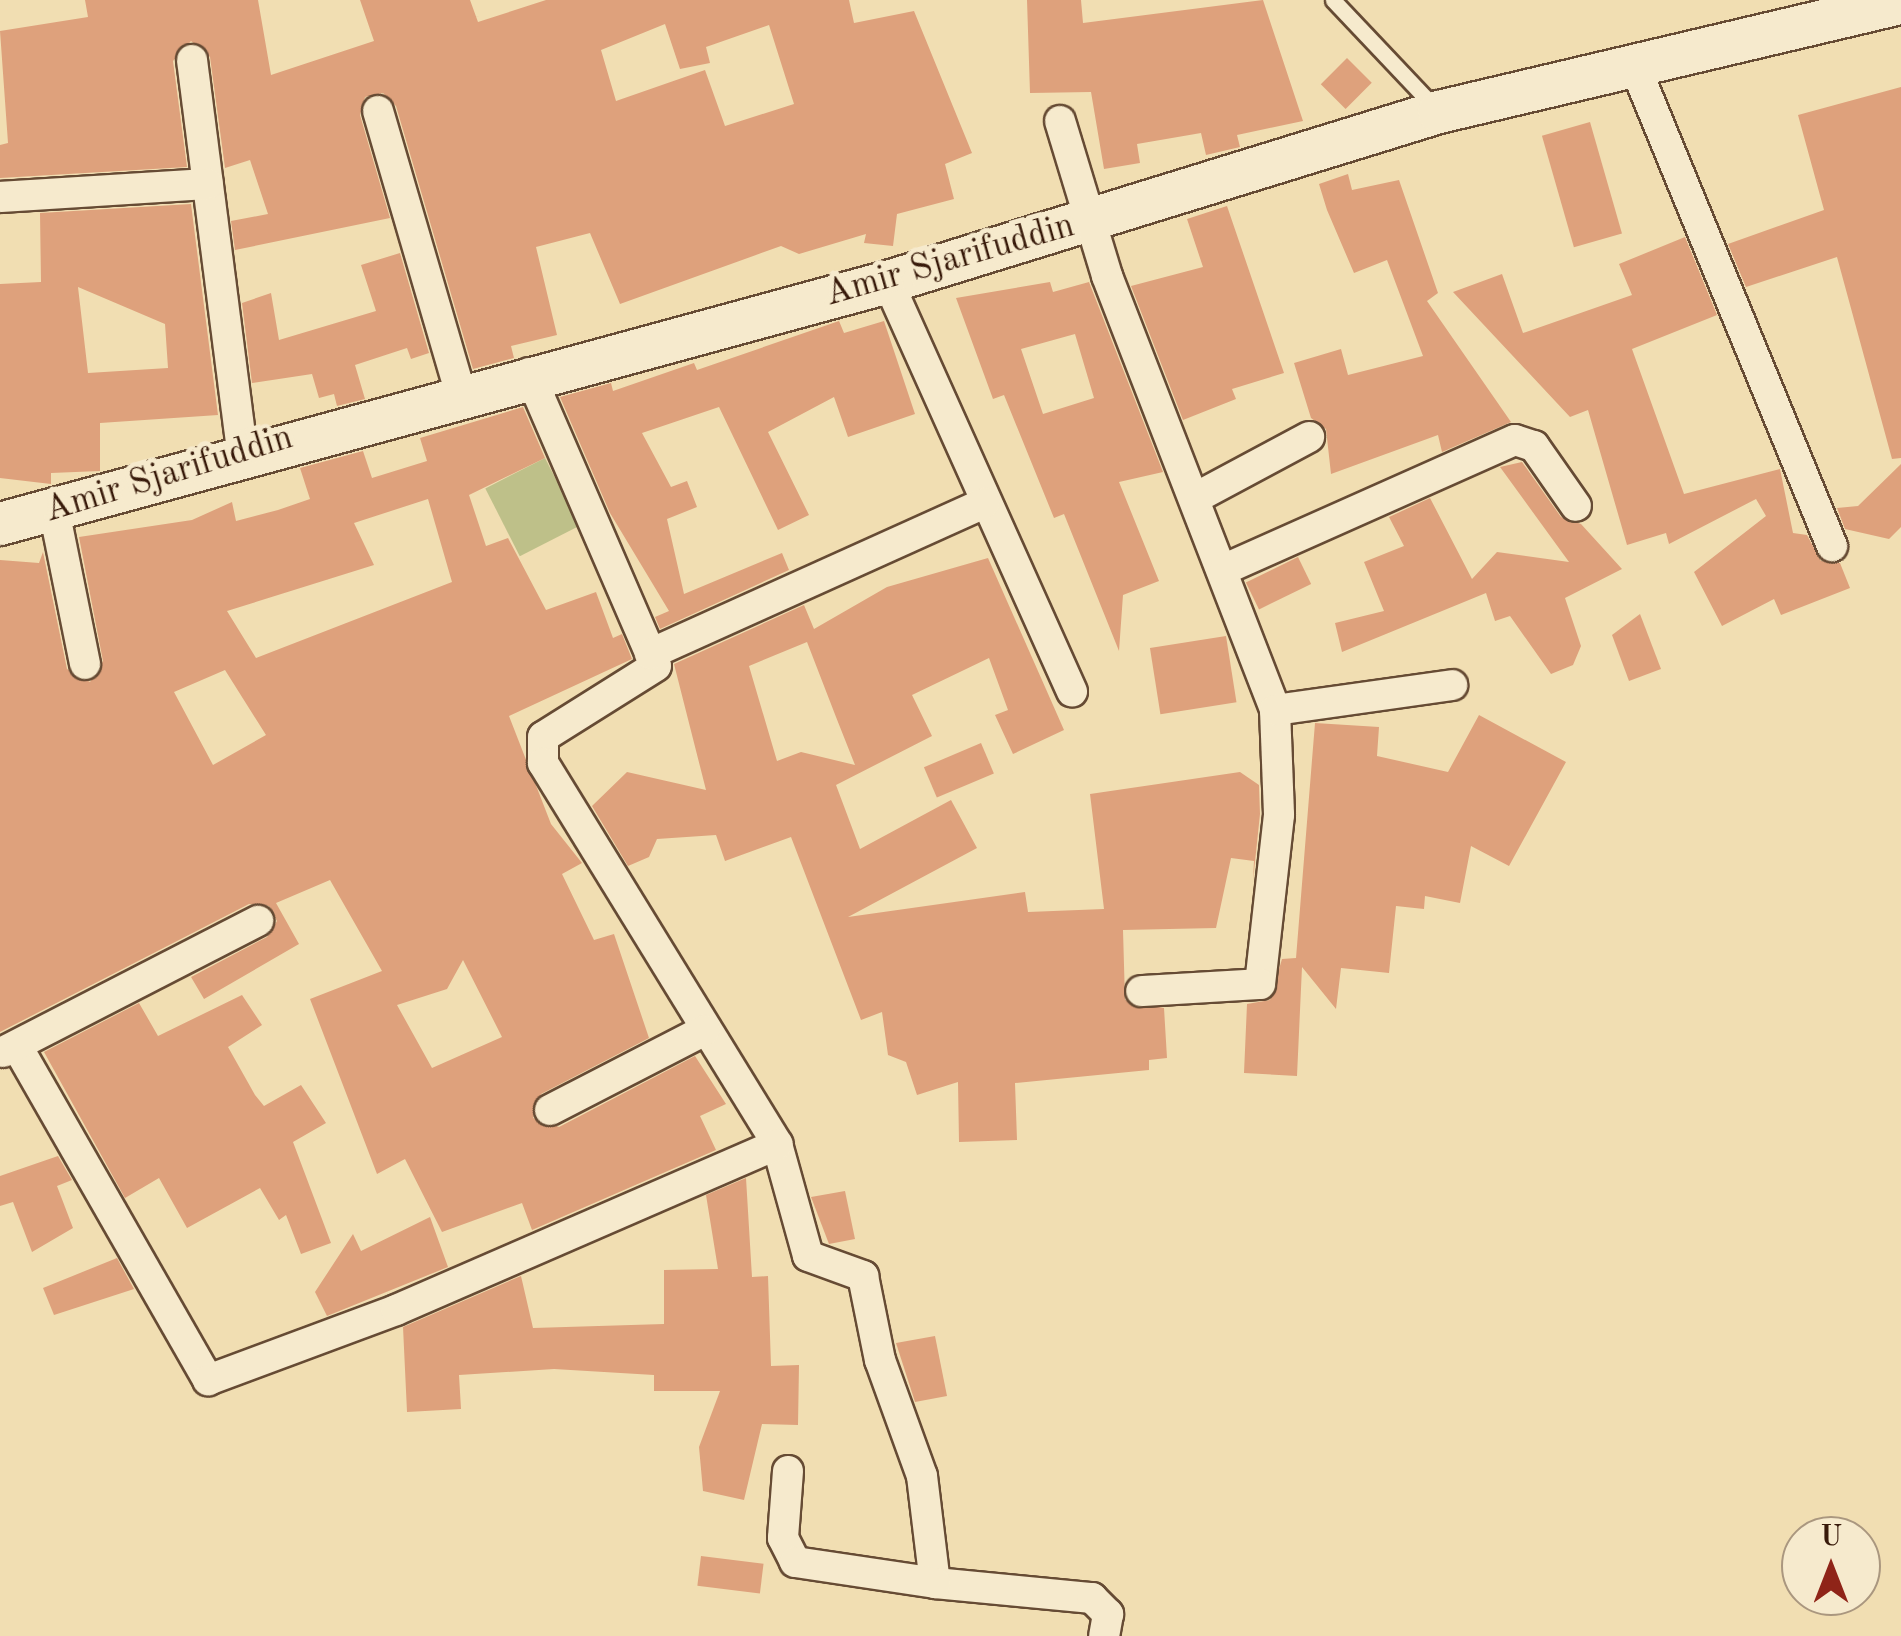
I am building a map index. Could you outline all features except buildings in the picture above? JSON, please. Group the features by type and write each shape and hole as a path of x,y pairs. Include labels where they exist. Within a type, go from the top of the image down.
{"main road":[{"name":"Amir Sjarifuddin","path":"0,524 529,372 888,282 1440,112 1636,69 1901,2"}],"street":[{"path":"192,60 242,453"},
{"path":"1636,69 1832,546"},
{"path":"378,111 460,392"},
{"path":"1060,121 1091,220 1198,496 1275,710 1279,816 1260,984 1141,991"},
{"path":"0,197 208,184"},
{"path":"888,282 1072,692"},
{"path":"529,372 650,654 652,676 552,731 540,754 777,1144 808,1256 864,1276 880,1360 922,1476 934,1583"},
{"path":"1198,496 1309,437"},
{"path":"1224,569 1515,440 1534,446 1576,506"},
{"path":"650,654 984,503"},
{"path":"54,510 85,664"},
{"path":"1275,710 1452,686"},
{"path":"258,921 9,1051 208,1380 396,1310 777,1144"},
{"path":"550,1110 705,1030"},
{"path":"788,1471 782,1538 795,1562 934,1583 1092,1598 1108,1614 1104,1636"}],"lane":[{"path":"1333,0 1440,112"}],"green space":[{"path":"545,458 580,526 520,556 485,488"}]}
